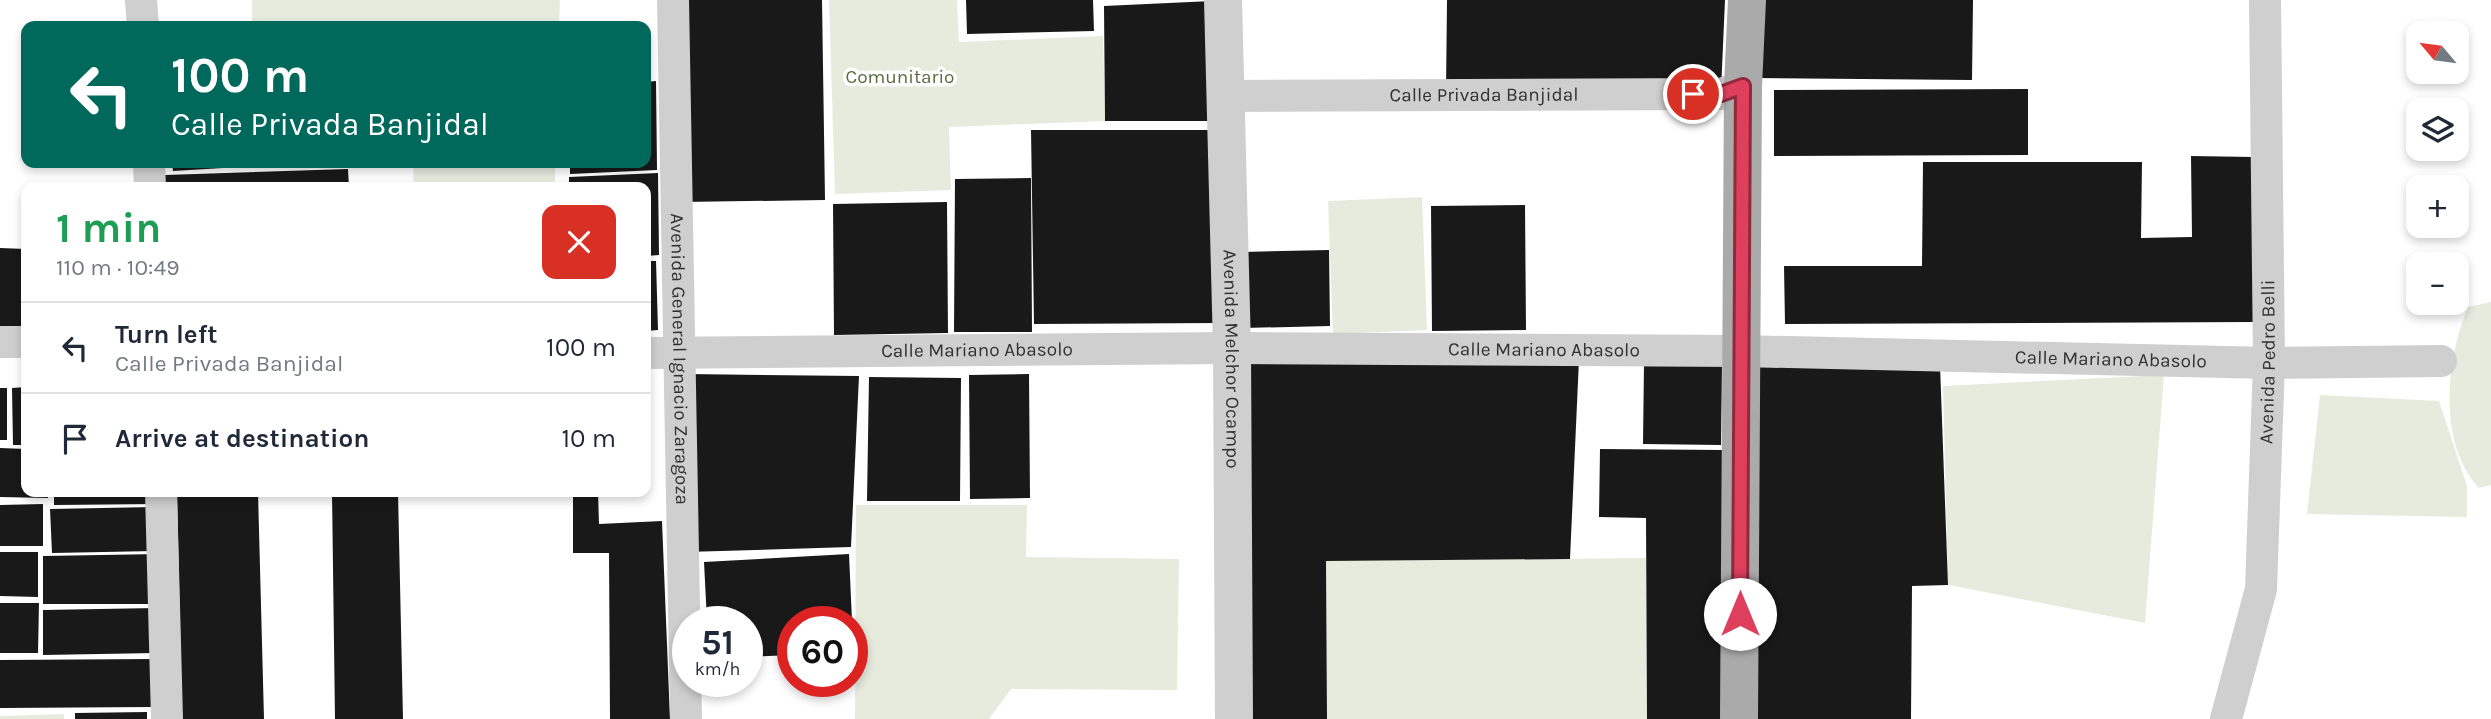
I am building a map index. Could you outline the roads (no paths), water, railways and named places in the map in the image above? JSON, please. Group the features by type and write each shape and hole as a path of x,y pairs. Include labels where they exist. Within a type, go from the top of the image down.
{"main road":[{"path":"1739,719 1743,86 1747,0"}],"street":[{"path":"142,0 143,21"},
{"name":"Avenida General Ignacio Zaragoza","path":"673,0 686,719"},
{"name":"Avenida Melchor Ocampo","path":"1223,0 1232,348 1234,719"},
{"name":"Avenida Pedro Belli","path":"2226,719 2261,589 2269,363 2265,0"},
{"name":"Calle Privada Banjidal","path":"1224,96 1721,94 1743,86"},
{"path":"0,342 21,342"},
{"name":"Calle Mariano Abasolo","path":"651,353 1232,348 1741,351 2269,363 2441,361"},
{"path":"161,497 167,719"}],"park label":[{"name":"Comunitario","path":"900,77"}]}
